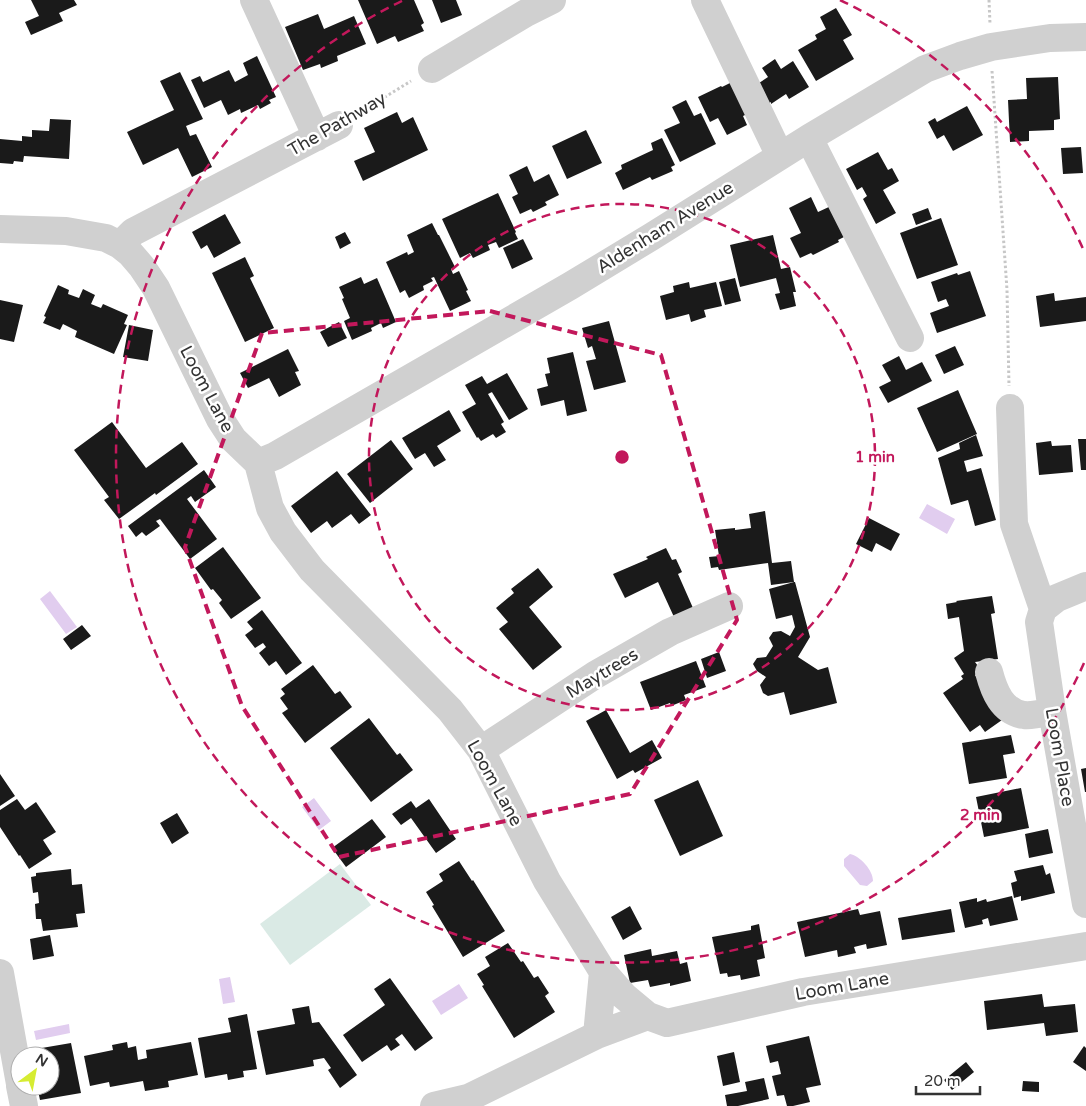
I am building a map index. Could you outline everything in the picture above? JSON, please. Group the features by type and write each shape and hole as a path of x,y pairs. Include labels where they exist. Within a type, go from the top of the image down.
{"street":[{"path":"254,0 328,131"},
{"path":"432,69 526,13 552,0"},
{"path":"705,0 780,156"},
{"name":"Aldenham Avenue","path":"258,463 275,456 570,286 809,138 925,69 991,47 1050,38 1086,37"},
{"name":"The Pathway","path":"120,245 133,232 328,131"},
{"path":"809,138 910,338"},
{"name":"Loom Lane","path":"0,229 66,231 106,238 130,253 156,288 220,419 234,439 258,463 270,508 284,532 312,570 450,710 481,750 546,882 603,972 624,996 648,1016 667,1023 803,992 1086,946"},
{"path":"1010,408 1014,524 1044,609 1057,598 1086,586"},
{"name":"Maytrees","path":"481,750 595,675 670,632 730,606"},
{"name":"Loom Place","path":"1044,609 1039,622 1052,711 1086,904"},
{"path":"989,672 993,687 1006,707 1023,715 1052,711"},
{"path":"597,1035 603,972"},
{"path":"0,973 13,1046"},
{"path":"434,1106 468,1098 597,1035 648,1016"}],"path":[{"path":"991,47 1006,290 1010,408"},
{"name":"The Pathway","path":"328,131 432,69"}],"highlighted area":[{"path":"490,311 661,355 737,620 630,794 339,857 242,706 185,547 262,333"}],"shaded area":[{"path":"927,504 955,519 947,534 919,518"},
{"path":"50,591 77,627 66,634 40,599"},
{"path":"314,798 331,821 319,830 302,807"},
{"path":"850,854 862,861 871,872 873,881 867,886 860,885 844,866 844,859"},
{"path":"340,864 371,905 290,965 260,924"},
{"path":"230,977 235,1002 223,1004 219,979"},
{"path":"459,984 468,998 441,1015 432,1001"},
{"path":"69,1024 70,1033 36,1040 34,1031"}],"building":[{"path":"31,0 74,0 77,5 59,13 63,21 31,35 25,22 39,16"},
{"path":"358,0 414,0 424,23 421,25 424,31 398,42 395,36 377,44"},
{"path":"432,0 456,0 462,15 441,23"},
{"path":"836,8 852,35 843,40 854,59 816,81 798,50 817,39 815,35 826,29 820,17"},
{"path":"318,14 324,29 354,16 366,44 337,56 338,61 321,68 320,64 303,70 285,27"},
{"path":"257,56 276,97 269,100 271,103 260,109 258,105 241,113 240,109 228,115 221,100 204,108 191,80 200,76 203,82 229,70 235,82 248,75 243,63"},
{"path":"775,59 781,69 793,61 809,87 789,99 786,94 765,106 759,83 768,77 762,68"},
{"path":"180,72 203,119 186,126 190,136 196,134 212,167 192,177 178,148 143,165 127,132 174,110 160,81"},
{"path":"1058,77 1060,119 1054,120 1054,130 1029,131 1029,141 1010,142 1008,100 1027,99 1026,78"},
{"path":"738,79 749,113 743,116 747,125 727,135 718,118 710,122 698,97"},
{"path":"686,100 694,116 701,113 716,144 680,162 664,130 680,123 672,107"},
{"path":"967,106 983,135 953,151 944,135 937,139 928,122 935,118 937,122"},
{"path":"397,112 402,123 413,117 428,150 363,181 354,161 375,152 364,128"},
{"path":"50,119 71,120 69,159 24,156 23,162 14,161 13,164 0,163 0,139 22,141 22,136 32,137 32,130 49,131"},
{"path":"586,130 602,163 567,179 552,146"},
{"path":"662,138 675,165 671,167 673,171 652,180 650,177 623,190 615,173 622,169 621,165 653,150 651,143"},
{"path":"1081,147 1083,173 1063,174 1061,148"},
{"path":"878,152 888,170 892,168 899,181 883,190 896,213 876,224 863,199 867,196 862,187 857,190 846,169"},
{"path":"527,166 534,182 549,174 559,195 545,202 547,205 533,212 531,209 520,214 512,197 518,194 509,175"},
{"path":"498,193 518,239 499,248 496,242 488,245 490,250 473,258 470,253 460,258 442,219"},
{"path":"811,197 818,212 831,206 846,236 838,240 839,242 813,255 811,253 800,258 790,238 801,233 789,208"},
{"path":"928,208 932,219 916,225 912,214"},
{"path":"225,214 241,243 214,258 207,245 201,249 192,232"},
{"path":"941,218 958,265 917,279 900,233"},
{"path":"432,223 455,267 451,269 453,274 459,271 471,301 450,311 434,277 431,278 433,281 423,286 424,290 409,298 405,290 400,293 386,262 407,252 408,255 414,252 407,235"},
{"path":"345,232 351,243 340,249 335,237"},
{"path":"773,235 781,269 790,267 796,292 793,292 796,306 780,310 775,294 780,293 776,278 740,287 730,245"},
{"path":"523,239 533,259 512,269 503,248"},
{"path":"245,257 254,276 250,278 274,328 245,342 212,273"},
{"path":"970,271 986,316 937,333 930,313 949,306 946,299 938,302 931,282 957,273 958,275"},
{"path":"361,277 364,284 377,278 396,322 383,328 381,323 371,328 372,331 352,340 344,321 350,318 339,287"},
{"path":"735,278 741,301 725,305 719,282"},
{"path":"689,282 690,288 716,282 722,306 704,310 706,317 691,322 689,314 666,320 660,296 674,292 673,286"},
{"path":"58,285 69,290 68,294 79,298 83,289 95,295 91,304 101,308 103,304 128,315 124,324 127,325 114,354 75,337 77,331 63,324 60,330 43,323 46,317 44,316"},
{"path":"1054,293 1055,301 1086,297 1086,321 1040,327 1036,296"},
{"path":"0,300 23,305 14,342 0,339"},
{"path":"609,321 626,382 594,390 586,361 596,359 592,346 588,348 582,328"},
{"path":"339,322 347,338 328,347 320,332"},
{"path":"129,325 153,330 148,361 123,357"},
{"path":"955,346 964,365 944,374 935,355"},
{"path":"288,349 299,371 295,372 301,385 279,397 269,378 248,388 240,373"},
{"path":"573,352 587,411 567,416 564,400 541,406 537,389 548,386 545,374 550,373 547,358"},
{"path":"899,356 906,370 922,362 932,381 888,403 879,387 891,381 882,365"},
{"path":"507,373 528,409 509,420 487,384"},
{"path":"482,376 492,392 488,394 504,422 501,424 506,432 496,438 493,434 481,441 477,438 462,412 476,404 465,385"},
{"path":"958,390 977,434 937,452 917,408"},
{"path":"449,410 461,431 437,446 446,460 434,467 425,453 415,459 402,438"},
{"path":"112,422 146,468 182,442 198,464 119,519 104,500 109,497 74,450"},
{"path":"976,435 983,456 964,461 967,472 981,468 996,520 975,526 968,500 951,505 938,458 960,449 959,443"},
{"path":"1078,439 1086,439 1086,470 1081,470"},
{"path":"391,440 413,469 370,503 347,474"},
{"path":"1051,441 1052,446 1071,445 1073,472 1039,475 1036,443"},
{"path":"204,470 216,487 195,502 191,496 187,499 217,539 190,559 160,519 156,521 160,526 146,536 142,532 136,537 128,526"},
{"path":"337,471 371,515 359,524 351,514 332,528 327,521 311,533 291,506"},
{"path":"765,511 772,563 791,561 794,582 771,585 768,563 719,570 718,567 711,568 709,557 719,556 715,530 751,528 749,514"},
{"path":"869,518 900,534 891,551 876,543 872,552 856,544"},
{"path":"223,547 261,598 231,619 219,603 222,600 213,589 211,590 195,568"},
{"path":"666,548 672,560 676,559 682,572 678,574 693,608 674,617 658,582 625,598 613,574 648,559 646,557"},
{"path":"538,568 553,587 529,607 562,647 533,670 499,629 508,622 496,608 514,593 511,589"},
{"path":"795,582 810,637 798,657 818,670 828,667 837,703 790,715 784,692 768,696 763,693 760,685 766,677 757,671 753,664 757,658 766,657 773,646 769,638 773,632 781,631 790,636 795,627 792,615 776,619 769,589"},
{"path":"992,596 995,613 991,614 998,659 975,662 981,670 975,675 1002,720 985,732 980,725 970,732 943,693 963,679 961,676 964,674 954,658 964,651 959,617 948,619 946,604"},
{"path":"262,610 302,663 286,675 276,661 269,666 259,653 266,647 263,643 255,648 245,635 253,629 247,622"},
{"path":"82,625 91,636 71,650 63,639"},
{"path":"719,652 726,671 707,678 701,659"},
{"path":"696,661 706,687 684,695 686,700 671,706 670,703 651,710 640,682"},
{"path":"313,665 335,694 340,691 352,707 305,743 282,713 288,709 280,698 285,694 281,689"},
{"path":"606,710 630,753 652,740 662,758 635,773 633,770 617,779 586,721"},
{"path":"369,718 397,755 400,753 413,770 371,802 330,748"},
{"path":"1011,735 1015,753 1003,755 1007,778 969,784 962,743"},
{"path":"1086,768 1086,792 1085,792 1081,769"},
{"path":"0,774 15,796 0,806"},
{"path":"698,780 723,836 680,856 654,800"},
{"path":"1021,788 1029,828 984,837 976,797"},
{"path":"17,799 25,810 36,802 56,832 43,840 52,854 29,869 0,827 0,810"},
{"path":"429,799 456,839 436,853 411,818 401,825 392,814 411,801 416,808"},
{"path":"177,813 189,833 172,844 160,823"},
{"path":"372,819 386,837 346,867 332,848"},
{"path":"1048,829 1053,853 1029,858 1025,834"},
{"path":"459,861 505,931 463,957 432,906 434,905 426,892 443,881 439,874"},
{"path":"1043,865 1046,875 1050,873 1055,893 1021,901 1021,896 1014,898 1011,883 1017,881 1014,871"},
{"path":"71,869 72,885 82,884 85,913 76,914 78,927 43,931 41,919 36,919 35,904 39,903 38,892 33,893 31,877 36,876 36,873"},
{"path":"1012,896 1018,920 990,926 988,918 982,920 983,924 965,928 959,902 977,898 977,902 986,899 987,902"},
{"path":"630,906 642,929 623,940 611,917"},
{"path":"858,909 860,915 880,911 887,945 867,949 866,944 854,947 856,953 838,957 837,950 805,957 797,922"},
{"path":"951,909 955,932 902,940 898,918"},
{"path":"759,924 765,958 757,960 760,976 741,980 740,975 728,977 727,973 720,974 712,937 751,930 751,926"},
{"path":"50,935 54,956 33,960 30,939"},
{"path":"508,943 534,978 538,976 549,993 545,996 555,1012 514,1038 482,986 484,985 477,974 490,966 485,957"},
{"path":"651,949 652,956 677,951 680,964 687,962 691,981 670,986 670,983 650,987 648,980 630,983 624,955"},
{"path":"390,978 433,1038 415,1051 402,1034 395,1039 400,1045 391,1051 387,1045 362,1062 343,1035 385,1005 374,989"},
{"path":"1042,994 1044,1007 1075,1004 1078,1032 1046,1036 1044,1023 987,1030 984,1001"},
{"path":"309,1006 312,1023 319,1022 357,1075 340,1088 328,1070 331,1068 324,1058 313,1060 314,1066 266,1075 257,1031 295,1024 292,1009"},
{"path":"247,1014 257,1069 243,1071 244,1077 228,1080 227,1074 205,1078 198,1038 231,1032 228,1018"},
{"path":"809,1036 821,1085 806,1088 810,1102 787,1106 784,1095 777,1096 772,1076 781,1074 778,1061 770,1063 766,1046"},
{"path":"127,1042 128,1048 136,1046 138,1060 147,1058 146,1050 191,1042 198,1075 168,1081 169,1087 145,1091 143,1081 110,1087 109,1082 90,1086 84,1056 113,1050 112,1045"},
{"path":"71,1043 81,1093 40,1100 39,1096 60,1096 60,1046 53,1046"},
{"path":"1084,1046 1086,1048 1086,1071 1073,1062"},
{"path":"734,1052 740,1082 723,1086 717,1056"},
{"path":"966,1062 974,1072 952,1090 944,1080"},
{"path":"764,1078 769,1099 738,1106 727,1106 725,1095 747,1091 745,1082"},
{"path":"1023,1081 1039,1082 1039,1092 1022,1091"}]}
